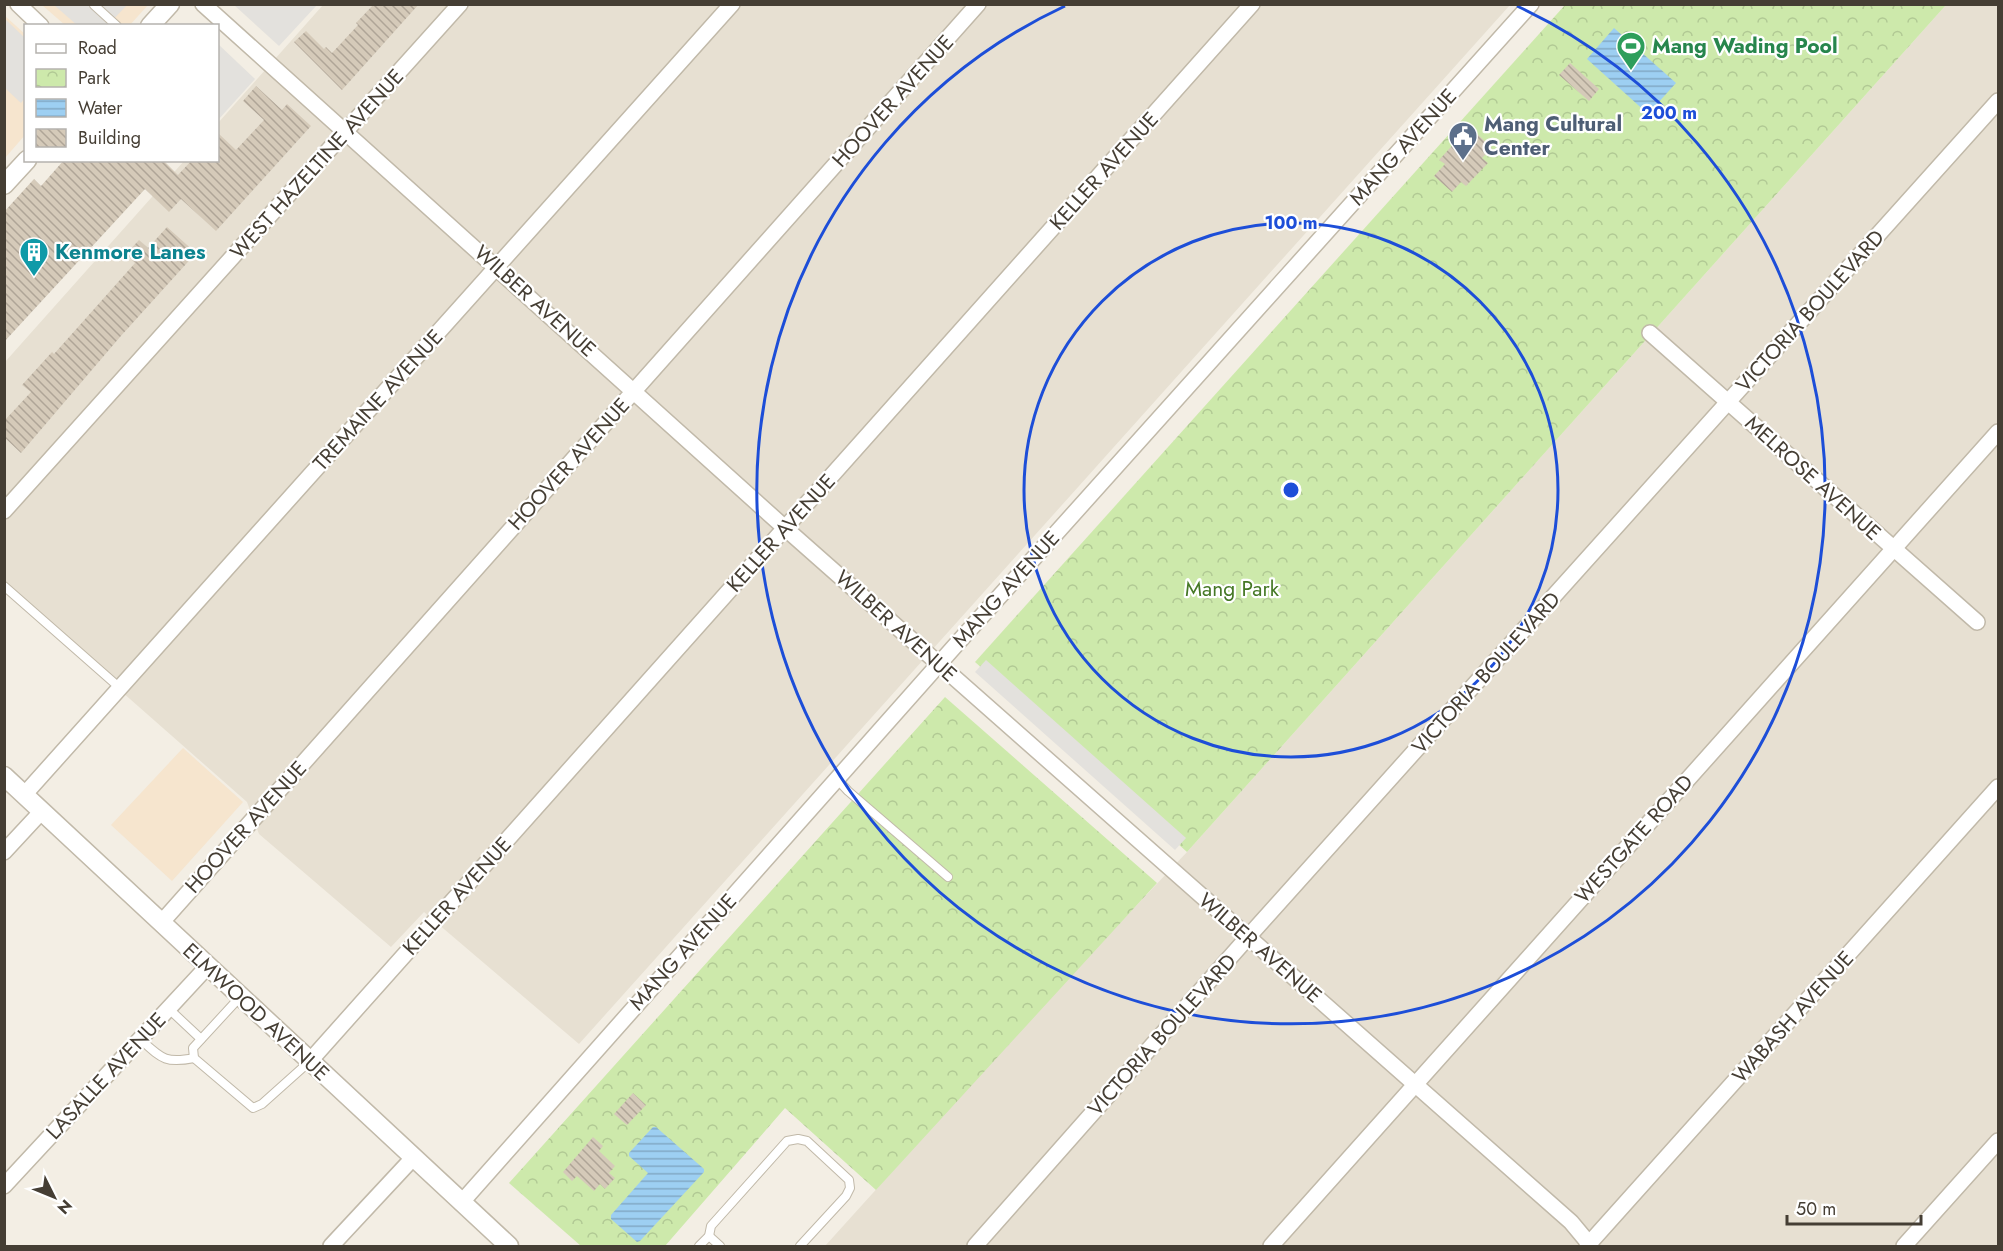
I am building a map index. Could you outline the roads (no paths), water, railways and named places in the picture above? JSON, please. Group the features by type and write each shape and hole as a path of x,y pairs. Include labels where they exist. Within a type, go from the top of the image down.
{"street":[{"path":"18,4 39,24"},
{"path":"152,24 170,4"},
{"name":"WILBER AVENUE","path":"203,4 785,528 1571,1222 1589,1246"},
{"name":"WEST HAZELTINE AVENUE","path":"4,511 460,4"},
{"name":"TREMAINE AVENUE","path":"24,795 732,4"},
{"name":"HOOVER AVENUE","path":"161,923 978,4"},
{"name":"KELLER AVENUE","path":"309,1062 1252,4"},
{"name":"MANG AVENUE","path":"461,1203 939,664 1531,4"},
{"name":"VICTORIA BOULEVARD","path":"975,1246 1998,101"},
{"path":"4,185 25,162"},
{"name":"MELROSE AVENUE","path":"1650,333 1977,622"},
{"name":"WESTGATE ROAD","path":"1271,1246 1998,432"},
{"name":"ELMWOOD AVENUE","path":"4,776 508,1246"},
{"name":"WABASH AVENUE","path":"1589,1246 1998,788"},
{"path":"4,852 42,811"},
{"name":"LASALLE AVENUE","path":"4,1186 207,967"},
{"path":"1904,1246 1998,1141"},
{"path":"332,1246 413,1158"}],"lane":[{"path":"94,5 115,24"},
{"path":"4,586 120,688"},
{"path":"837,779 948,877"},
{"path":"240,997 193,1048 194,1058 253,1108 262,1104 309,1062"},
{"path":"169,1009 201,1039"},
{"path":"140,1039 168,1061 176,1062 194,1058"},
{"path":"699,1246 709,1236 711,1226 788,1141 798,1139 807,1141 849,1180 846,1196 801,1246"},
{"path":"709,1236 720,1246"}],"water":[{"name":"Mang Wading Pool","path":"1614,28 1676,83 1648,114 1587,59"},
{"path":"653,1127 656,1127 704,1169 704,1172 637,1242 611,1219 611,1215 648,1173 629,1156 629,1153"}],"place":[{"name":"Mang Wading Pool","path":"1631,72"},
{"name":"Mang Cultural Center","path":"1463,162"},
{"name":"Kenmore Lanes","path":"34,278"}],"park label":[{"name":"Mang Park","path":"1232,589"}]}
